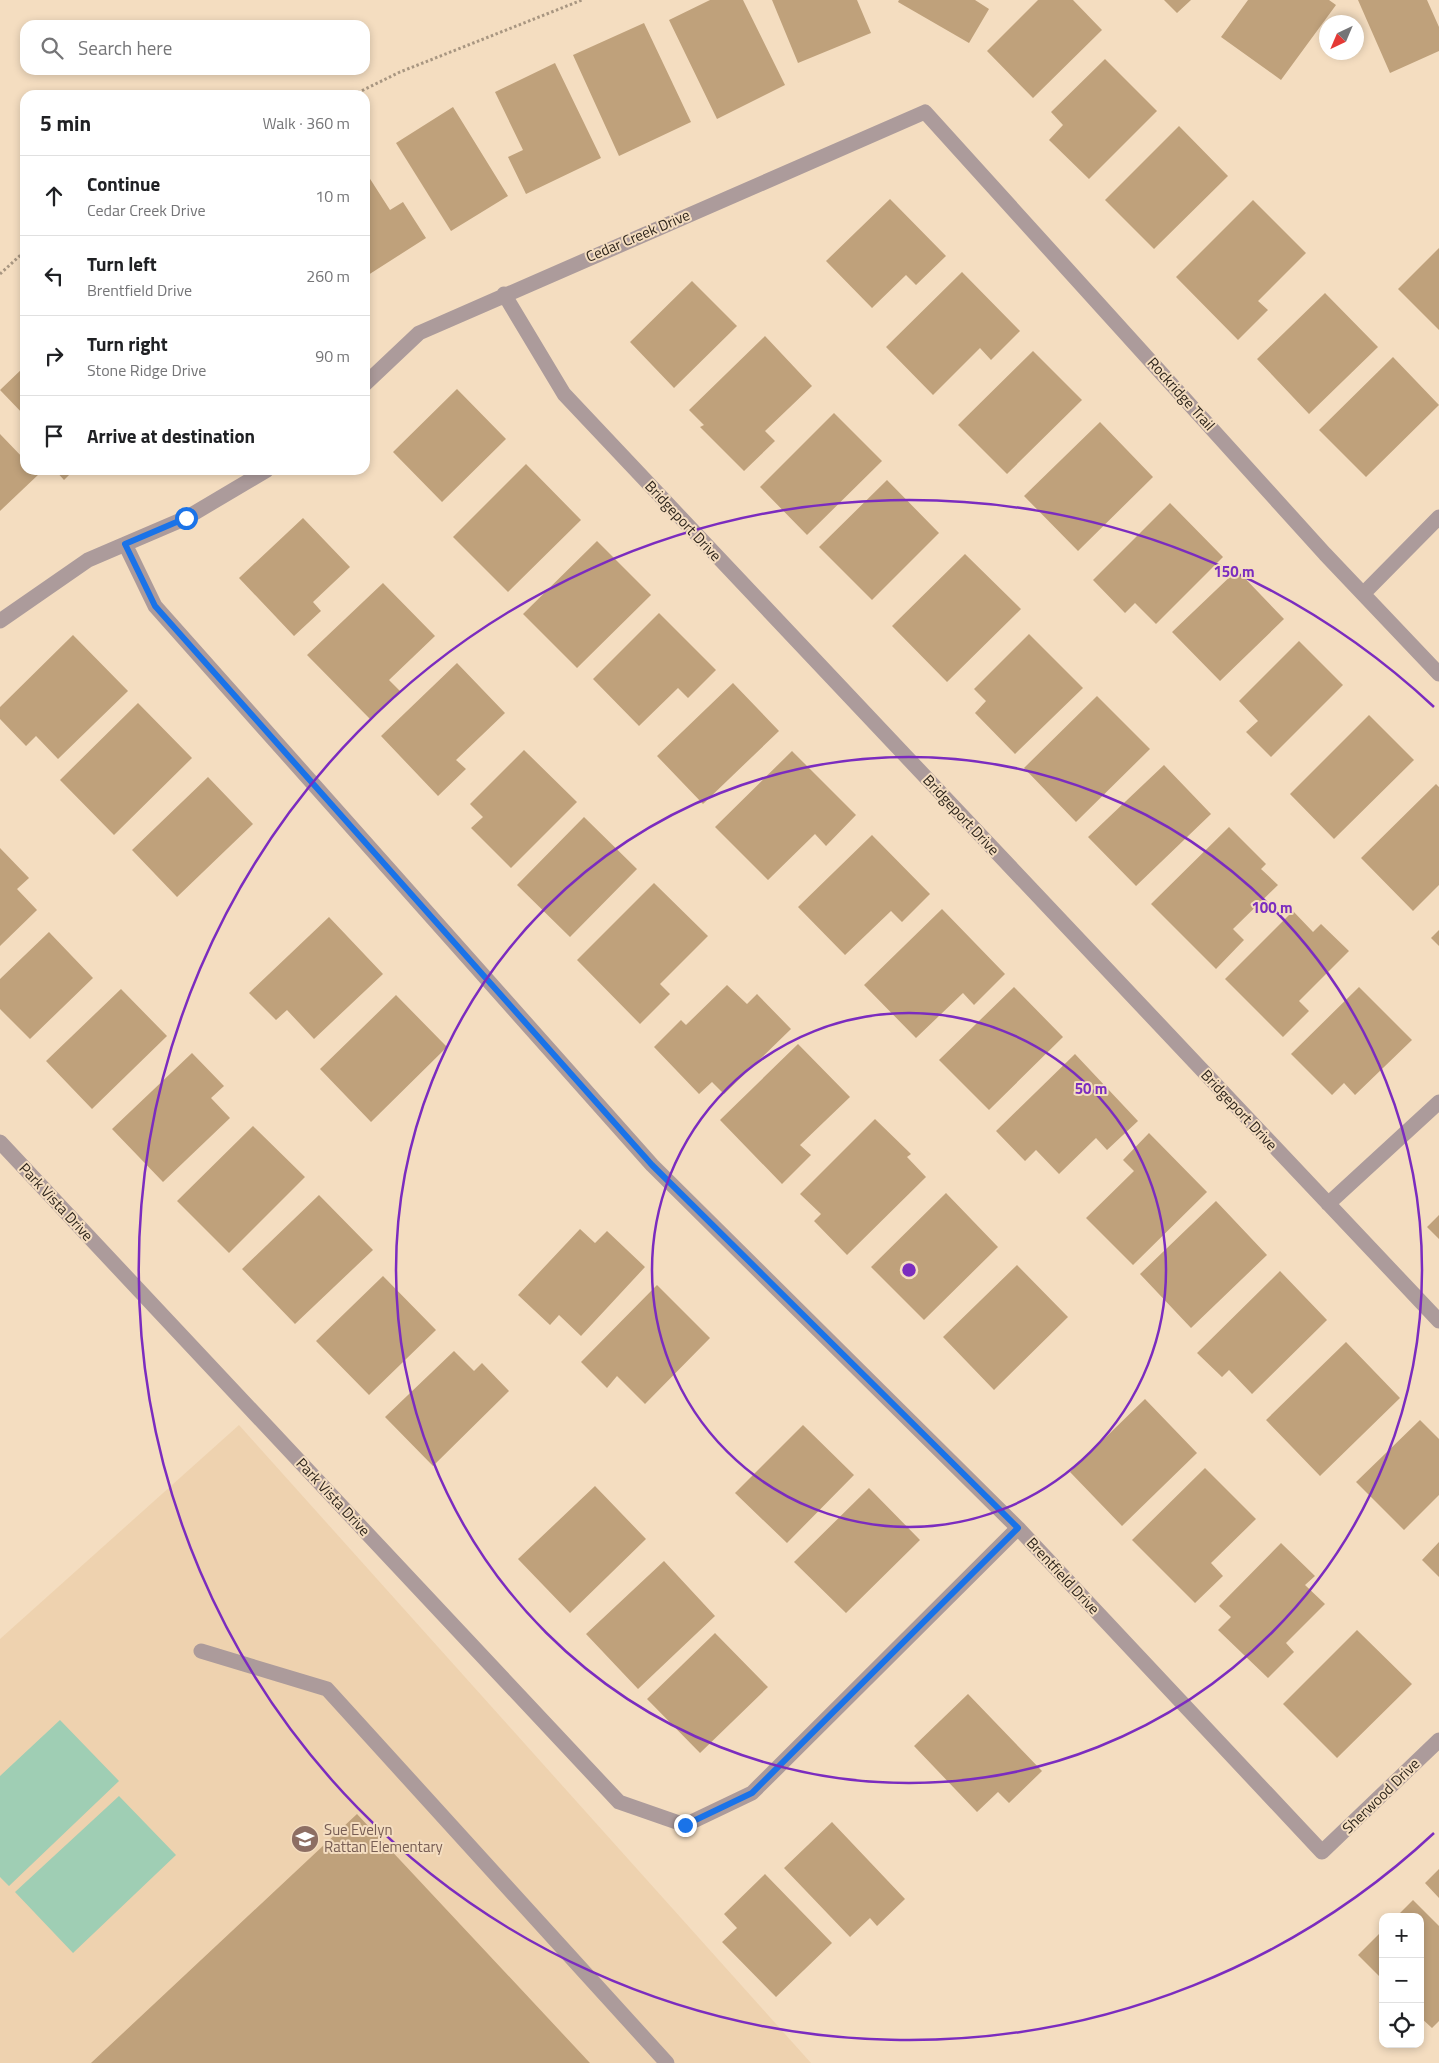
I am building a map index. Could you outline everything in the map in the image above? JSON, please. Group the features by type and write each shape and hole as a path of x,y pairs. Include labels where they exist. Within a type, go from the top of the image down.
{"street":[{"name":"Cedar Creek Drive","path":"370,379 419,333 504,294 925,112"},
{"name":"Rockridge Trail","path":"925,112 1325,554 1439,674"},
{"name":"Bridgeport Drive","path":"504,294 564,394 1439,1321"},
{"path":"0,621 88,560 186,518 259,475"},
{"path":"1364,593 1439,517"},
{"name":"Brentfield Drive","path":"125,544 155,606 652,1165 1018,1528 1322,1852"},
{"path":"1328,1204 1439,1102"},
{"name":"Park Vista Drive","path":"0,1142 619,1802 685,1825 752,1793 1018,1528"},
{"path":"201,1651 327,1689 667,2063"},
{"name":"Sherwood Drive","path":"1322,1852 1439,1740"}],"path":[{"path":"363,90 400,72 582,0"},
{"path":"0,274 20,255"}],"shaded area":[{"name":"Sue Evelyn Rattan Elementary","path":"239,1425 811,2063 0,2063 0,1639"}],"green space":[{"path":"60,1720 119,1781 9,1886 0,1877 0,1776"},
{"path":"119,1796 176,1855 73,1953 15,1892"}],"building":[{"path":"710,0 743,0 785,85 717,119 669,20"},
{"path":"772,0 857,0 871,33 798,63"},
{"path":"899,0 975,0 989,9 969,43 898,2"},
{"path":"1038,0 1073,0 1102,30 1033,98 987,51"},
{"path":"1164,0 1191,0 1177,13"},
{"path":"1248,0 1329,0 1336,5 1329,15 1319,15 1319,28 1281,80 1221,37"},
{"path":"1358,0 1427,0 1439,27 1439,51 1390,73"},
{"path":"644,23 691,122 619,156 573,55"},
{"path":"1105,59 1157,111 1089,179 1049,140 1063,125 1051,112"},
{"path":"555,63 601,158 526,194 508,157 523,150 495,92"},
{"path":"453,107 508,196 451,231 396,143"},
{"path":"1179,126 1228,176 1154,249 1105,200"},
{"path":"370,179 390,210 403,202 426,238 370,274"},
{"path":"890,199 946,256 916,285 906,275 872,308 826,261"},
{"path":"1253,200 1306,253 1258,301 1268,310 1238,340 1176,277"},
{"path":"1439,248 1439,330 1398,289"},
{"path":"962,272 1020,331 991,360 980,348 933,395 886,347"},
{"path":"692,281 737,326 674,388 630,342"},
{"path":"1325,293 1378,347 1309,414 1257,359"},
{"path":"765,336 812,386 765,431 775,441 744,471 700,427 704,425 689,410"},
{"path":"1033,351 1082,400 1007,474 958,425"},
{"path":"1393,357 1439,405 1366,477 1319,430"},
{"path":"20,371 20,411 0,390"},
{"path":"457,389 506,439 442,502 393,452"},
{"path":"834,413 882,461 807,535 760,487"},
{"path":"1100,422 1153,477 1078,551 1024,496"},
{"path":"0,434 20,455 20,475 38,475 0,511"},
{"path":"526,464 581,520 508,592 453,537"},
{"path":"60,475 69,475 64,480"},
{"path":"887,480 939,533 872,600 819,547"},
{"path":"1170,503 1223,557 1156,624 1135,603 1125,613 1093,580"},
{"path":"303,518 350,567 313,602 321,611 294,636 239,578"},
{"path":"597,541 651,595 577,668 523,614"},
{"path":"965,554 1021,609 947,682 892,626"},
{"path":"1237,570 1284,619 1220,681 1172,632"},
{"path":"383,583 435,636 389,680 400,691 370,719 307,655"},
{"path":"659,613 716,670 688,698 678,688 639,726 593,679"},
{"path":"1029,634 1083,688 1015,754 975,713 986,701 974,689"},
{"path":"73,635 128,691 58,759 36,736 26,746 0,719 0,707"},
{"path":"1299,641 1343,685 1271,757 1246,732 1258,721 1239,701"},
{"path":"457,663 505,713 456,760 466,769 438,796 381,736"},
{"path":"733,683 779,731 703,804 657,756"},
{"path":"1097,696 1150,749 1076,822 1024,768"},
{"path":"138,703 192,758 114,835 60,780"},
{"path":"1369,715 1414,760 1334,839 1290,794"},
{"path":"524,750 577,802 511,868 471,828 483,817 470,804"},
{"path":"792,751 856,815 826,846 815,834 768,880 715,827"},
{"path":"1164,765 1211,814 1136,886 1088,837"},
{"path":"208,777 253,824 177,897 132,850"},
{"path":"1436,784 1439,787 1439,885 1413,911 1361,858"},
{"path":"584,817 637,869 570,937 517,885"},
{"path":"1229,827 1266,864 1261,869 1278,885 1233,929 1244,940 1216,969 1151,904"},
{"path":"872,835 930,894 902,922 891,911 845,955 798,907"},
{"path":"0,848 29,878 17,889 37,910 0,946"},
{"path":"654,883 708,936 660,984 670,994 640,1024 577,960"},
{"path":"942,909 1005,974 974,1005 963,993 916,1038 864,985"},
{"path":"1293,911 1313,932 1321,924 1349,951 1299,1001 1309,1011 1283,1037 1225,979"},
{"path":"329,917 383,974 314,1039 287,1010 276,1020 249,993"},
{"path":"1439,930 1439,946 1431,938"},
{"path":"49,932 93,978 30,1039 0,1009 0,979"},
{"path":"727,985 747,1004 757,994 791,1029 724,1094 712,1082 699,1094 654,1047 681,1020 686,1025"},
{"path":"1014,987 1063,1037 989,1110 939,1060"},
{"path":"1359,987 1412,1040 1355,1095 1344,1083 1332,1095 1291,1054"},
{"path":"121,989 167,1036 92,1109 46,1061"},
{"path":"396,995 447,1047 371,1122 320,1069"},
{"path":"798,1044 850,1097 800,1145 811,1155 782,1184 720,1120"},
{"path":"192,1053 224,1086 211,1098 230,1118 163,1182 112,1129"},
{"path":"1075,1054 1138,1121 1107,1150 1096,1138 1059,1174 1036,1150 1025,1161 996,1131"},
{"path":"875,1119 911,1154 907,1157 926,1177 847,1255 814,1221 821,1214 800,1194"},
{"path":"253,1126 305,1177 229,1253 177,1201"},
{"path":"1149,1133 1207,1192 1133,1265 1086,1218 1134,1171 1123,1160"},
{"path":"946,1193 998,1247 924,1320 871,1267"},
{"path":"319,1195 373,1250 295,1324 242,1269"},
{"path":"1216,1201 1267,1255 1191,1328 1140,1274"},
{"path":"1439,1215 1439,1239 1427,1227"},
{"path":"580,1229 595,1243 607,1231 645,1267 581,1336 559,1315 550,1325 518,1295"},
{"path":"1017,1265 1068,1317 994,1390 943,1337"},
{"path":"1280,1271 1327,1320 1252,1394 1229,1370 1222,1377 1197,1353"},
{"path":"383,1276 436,1330 369,1395 316,1341"},
{"path":"657,1285 710,1338 645,1404 617,1376 607,1388 581,1362"},
{"path":"1346,1342 1400,1398 1320,1476 1266,1420"},
{"path":"454,1351 474,1371 482,1363 509,1391 433,1466 385,1417"},
{"path":"1145,1399 1197,1453 1122,1526 1070,1472"},
{"path":"1420,1420 1439,1439 1439,1495 1404,1530 1356,1482"},
{"path":"803,1425 854,1475 787,1543 735,1493"},
{"path":"1205,1468 1256,1519 1211,1563 1223,1576 1195,1603 1132,1540"},
{"path":"595,1486 646,1539 570,1613 518,1559"},
{"path":"869,1488 920,1540 846,1613 794,1562"},
{"path":"1439,1542 1439,1577 1422,1560"},
{"path":"1281,1543 1315,1576 1305,1585 1325,1604 1286,1643 1294,1652 1268,1678 1218,1630 1231,1617 1219,1606"},
{"path":"664,1561 715,1616 638,1689 586,1634"},
{"path":"1357,1630 1412,1684 1337,1758 1283,1704"},
{"path":"715,1633 768,1687 700,1753 647,1699"},
{"path":"968,1694 1042,1771 1009,1803 998,1792 977,1812 914,1746"},
{"path":"357,1814 590,2063 91,2063"},
{"path":"832,1822 905,1899 877,1926 870,1918 850,1937 784,1868"},
{"path":"1439,1869 1439,1898 1425,1883"},
{"path":"765,1874 832,1943 776,1997 722,1942 737,1928 724,1914"},
{"path":"1413,1900 1439,1926 1439,2021 1432,2028 1424,2021 1424,1913 1400,1913"},
{"path":"1379,1934 1379,1976 1358,1955"}],"place":[{"name":"Sue Evelyn Rattan Elementary","path":"305,1839"}],"route":[{"path":"186,518 125,544 155,606 652,1165 1018,1528 752,1793 685,1825"}]}
